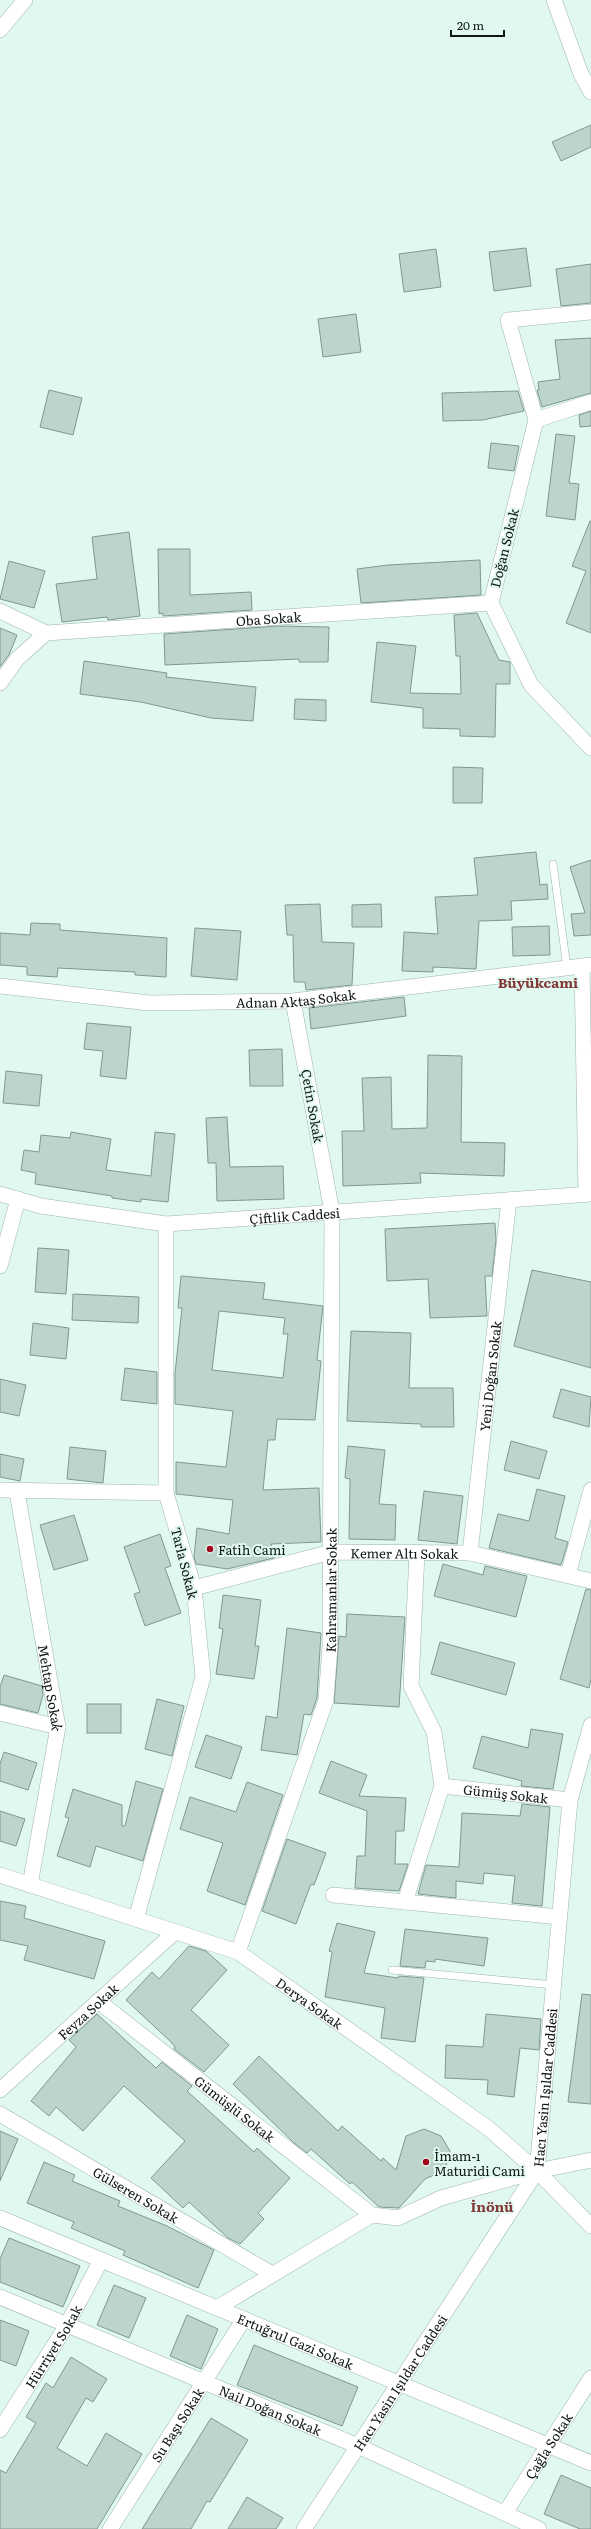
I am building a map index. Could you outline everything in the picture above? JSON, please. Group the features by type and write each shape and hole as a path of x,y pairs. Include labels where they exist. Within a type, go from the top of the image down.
{"street":[{"path":"0,30 25,0"},
{"path":"554,0 581,74 591,92"},
{"name":"Doğan Sokak","path":"591,312 508,320 536,420 491,603 531,684 591,748"},
{"path":"536,420 591,402"},
{"name":"Oba Sokak","path":"46,633 491,603"},
{"path":"0,610 46,633 17,660 0,683"},
{"path":"580,967 589,1194"},
{"name":"Adnan Aktaş Sokak","path":"0,986 149,1003 293,1001 580,967"},
{"name":"Çetin Sokak","path":"293,1001 332,1212"},
{"name":"Çiftlik Caddesi","path":"0,1194 41,1206 166,1224 589,1194"},
{"path":"0,1266 18,1199"},
{"name":"Yeni Doğan Sokak","path":"470,1553 509,1200"},
{"name":"Kahramanlar Sokak","path":"238,1952 326,1700 330,1647 332,1212"},
{"name":"Tarla Sokak","path":"136,1919 203,1677 194,1588 166,1493 166,1224"},
{"path":"0,1490 17,1492 166,1493"},
{"path":"568,1575 591,1490"},
{"name":"Mehtap Sokak","path":"17,1492 58,1727 30,1884"},
{"name":"Kemer Altı Sokak","path":"194,1588 330,1552 470,1553 568,1575 591,1582"},
{"path":"406,1902 442,1786 434,1732 411,1686 417,1552"},
{"path":"0,1713 58,1727"},
{"name":"Hacı Yasin Işıldar Caddesi","path":"304,2529 400,2384 537,2171 570,1800 591,1725"},
{"name":"Gümüş Sokak","path":"442,1786 570,1800"},
{"name":"Derya Sokak","path":"0,1875 238,1952 488,2128 537,2171 591,2226"},
{"path":"333,1895 560,1917"},
{"name":"Feyza Sokak","path":"0,2090 175,1932"},
{"name":"Gümüşlü Sokak","path":"98,2001 372,2215"},
{"name":"Gülseren Sokak","path":"0,2114 272,2274"},
{"path":"217,2308 372,2215 398,2218 441,2198 537,2171 591,2160"},
{"name":"Ertuğrul Gazi Sokak","path":"0,2218 591,2464"},
{"name":"Hürriyet Sokak","path":"0,2430 67,2324 101,2260"},
{"name":"Nail Doğan Sokak","path":"0,2297 358,2446 539,2529"},
{"name":"Su Başı Sokak","path":"110,2529 244,2319"},
{"name":"Çağla Sokak","path":"505,2513 591,2378"}],"lane":[{"path":"553,864 580,967"},
{"path":"392,1970 554,1985"}],"building":[{"path":"591,125 591,147 561,161 552,142"},
{"path":"526,248 531,286 494,291 489,252"},
{"path":"436,249 441,287 404,292 399,254"},
{"path":"591,264 591,303 561,306 556,269"},
{"path":"356,314 361,352 323,357 318,319"},
{"path":"591,338 591,393 542,407 537,390 539,390 538,382 560,379 555,340"},
{"path":"49,390 82,398 73,435 40,427"},
{"path":"518,391 524,411 483,420 443,421 442,393"},
{"path":"591,411 591,426 580,427 579,415"},
{"path":"556,434 575,436 569,483 579,484 575,520 546,516"},
{"path":"491,443 519,446 514,471 488,468"},
{"path":"590,521 591,633 566,623 586,571 572,566"},
{"path":"129,532 140,616 108,620 107,617 62,622 56,584 97,579 92,537"},
{"path":"158,549 190,549 190,595 251,592 252,610 163,616 163,613 159,614"},
{"path":"480,560 481,595 361,603 357,569 388,565"},
{"path":"9,561 45,571 34,608 0,599"},
{"path":"477,613 499,660 510,662 510,684 496,684 495,737 460,736 460,729 423,728 423,708 371,702 377,642 416,646 410,693 461,694 460,656 456,656 454,615"},
{"path":"278,626 329,627 328,662 299,662 299,659 165,665 164,634"},
{"path":"0,628 17,635 9,655 0,667"},
{"path":"84,661 167,673 166,677 256,687 253,721 211,718 141,702 80,694"},
{"path":"295,699 326,700 326,721 294,719"},
{"path":"453,767 483,768 482,803 453,803"},
{"path":"536,852 540,885 547,884 548,899 511,901 512,920 479,921 476,969 433,967 433,972 402,971 404,932 438,934 435,897 478,895 474,858"},
{"path":"591,860 591,935 574,936 571,914 585,913 570,867"},
{"path":"320,904 322,942 354,943 352,985 306,990 305,982 294,982 293,935 287,935 285,905"},
{"path":"381,904 382,927 352,927 352,905"},
{"path":"31,923 60,924 60,930 167,938 166,977 135,975 135,972 58,968 57,977 27,975 27,967 0,965 0,933 30,935"},
{"path":"549,926 550,955 513,956 512,927"},
{"path":"195,928 241,931 237,980 191,976"},
{"path":"404,997 406,1016 311,1029 309,1008"},
{"path":"87,1023 131,1027 126,1079 100,1076 103,1051 84,1049"},
{"path":"282,1049 283,1086 250,1086 249,1050"},
{"path":"428,1055 462,1056 461,1142 505,1143 504,1176 420,1173 421,1183 343,1186 342,1131 364,1131 362,1078 391,1077 392,1129 427,1128"},
{"path":"6,1071 42,1075 39,1106 3,1103"},
{"path":"227,1117 230,1167 283,1166 284,1199 217,1201 216,1163 208,1163 206,1118"},
{"path":"71,1132 111,1139 106,1170 151,1176 155,1132 175,1134 168,1202 141,1199 141,1202 35,1184 36,1173 21,1170 24,1150 39,1152 41,1135 70,1138"},
{"path":"495,1223 496,1240 492,1276 485,1276 487,1316 430,1318 428,1279 387,1281 385,1229"},
{"path":"38,1248 69,1250 66,1294 35,1292"},
{"path":"532,1270 591,1282 591,1368 514,1346"},
{"path":"181,1276 265,1283 263,1299 323,1306 317,1360 321,1361 315,1420 277,1419 275,1440 268,1440 263,1490 319,1488 321,1542 271,1544 274,1558 227,1569 196,1564 194,1557 197,1528 229,1534 233,1500 176,1494 176,1462 226,1467 233,1411 175,1404 175,1373 182,1308 178,1308","holes":["219,1311 285,1318 283,1334 288,1334 283,1378 212,1370"]},
{"path":"73,1294 139,1297 138,1323 72,1320"},
{"path":"33,1323 69,1328 66,1359 30,1355"},
{"path":"351,1331 411,1333 409,1388 453,1388 454,1427 421,1427 421,1424 347,1421"},
{"path":"125,1368 157,1372 157,1404 121,1400"},
{"path":"0,1379 26,1385 19,1416 0,1412"},
{"path":"561,1389 591,1397 589,1427 553,1417"},
{"path":"511,1441 547,1451 539,1479 504,1470"},
{"path":"348,1446 385,1450 379,1504 396,1505 395,1540 349,1539 350,1479 345,1478"},
{"path":"70,1447 106,1451 103,1483 67,1479"},
{"path":"0,1454 24,1459 20,1481 0,1477"},
{"path":"537,1489 565,1496 555,1538 568,1542 561,1565 489,1548 498,1514 529,1521"},
{"path":"424,1491 463,1496 457,1544 418,1540"},
{"path":"74,1515 88,1560 54,1570 40,1525"},
{"path":"160,1534 171,1566 165,1568 181,1613 145,1626 134,1594 140,1592 124,1547"},
{"path":"443,1564 483,1575 485,1566 527,1576 516,1617 434,1596"},
{"path":"586,1589 591,1590 591,1679 589,1688 560,1679"},
{"path":"223,1595 261,1600 255,1646 259,1646 254,1679 216,1674 223,1629 219,1628"},
{"path":"347,1614 405,1617 399,1707 334,1703 339,1636 346,1637"},
{"path":"287,1628 321,1633 317,1698 311,1715 304,1714 297,1755 261,1750 266,1716 277,1718"},
{"path":"440,1642 515,1663 506,1695 431,1674"},
{"path":"4,1675 42,1686 43,1695 38,1713 0,1704 0,1687"},
{"path":"157,1699 184,1706 172,1756 145,1749"},
{"path":"87,1704 121,1704 121,1733 87,1733"},
{"path":"531,1729 563,1734 553,1789 521,1786 522,1781 473,1768 482,1736 528,1748"},
{"path":"206,1735 242,1747 231,1779 195,1767"},
{"path":"4,1752 37,1763 28,1790 0,1781 0,1764"},
{"path":"331,1761 367,1775 359,1796 406,1798 404,1831 396,1831 395,1864 408,1864 399,1891 355,1888 357,1856 365,1856 367,1811 319,1793"},
{"path":"136,1781 163,1789 143,1861 96,1846 90,1867 57,1856 69,1818 65,1817 73,1789 122,1805 122,1826 125,1826"},
{"path":"247,1782 283,1795 245,1905 207,1891 223,1843 180,1829 190,1797 236,1812"},
{"path":"522,1804 550,1807 542,1906 512,1903 515,1876 484,1873 483,1884 456,1881 456,1898 418,1894 426,1865 459,1867 462,1813 520,1816"},
{"path":"0,1811 25,1819 16,1846 0,1841"},
{"path":"287,1839 326,1853 314,1885 311,1884 296,1924 262,1911"},
{"path":"0,1901 26,1906 24,1918 105,1941 94,1979 24,1960 28,1946 0,1940"},
{"path":"337,1923 375,1932 364,1973 398,1978 399,1976 424,1978 415,2042 381,2038 385,2008 325,1997 332,1952 329,1951"},
{"path":"405,1929 488,1938 484,1966 435,1959 435,1962 426,1961 425,1968 400,1966"},
{"path":"189,1946 206,1951 227,1970 191,2010 229,2045 204,2072 174,2049 175,2047 171,2042 126,2000 152,1972 159,1979"},
{"path":"582,1994 591,1995 591,2104 568,2102"},
{"path":"97,2014 156,2068 162,2062 192,2086 187,2091 254,2152 257,2148 290,2178 258,2213 264,2219 240,2244 228,2238 189,2202 183,2208 151,2178 185,2141 124,2086 83,2131 56,2107 49,2116 31,2101 76,2047 69,2040"},
{"path":"486,2014 541,2019 539,2050 520,2048 514,2097 487,2094 488,2080 445,2078 446,2045 483,2047"},
{"path":"259,2056 338,2131 342,2126 381,2161 383,2158 396,2170 406,2136 424,2129 441,2136 450,2151 445,2170 425,2179 399,2208 379,2207 352,2182 350,2184 311,2149 307,2153 294,2143 233,2084"},
{"path":"0,2131 18,2139 0,2181"},
{"path":"44,2162 75,2175 72,2181 120,2201 118,2206 167,2226 214,2250 198,2288 123,2255 125,2251 71,2228 74,2222 27,2203"},
{"path":"9,2238 80,2266 63,2307 0,2282 0,2259"},
{"path":"114,2285 146,2298 129,2338 97,2325"},
{"path":"187,2315 218,2329 201,2369 170,2356"},
{"path":"0,2320 29,2331 16,2366 0,2360"},
{"path":"254,2345 358,2387 342,2426 237,2385"},
{"path":"71,2357 107,2379 93,2402 86,2398 57,2448 87,2466 106,2433 142,2454 97,2529 0,2529 0,2470 6,2473 36,2423 26,2417 46,2383 53,2388"},
{"path":"211,2418 248,2440 210,2502 207,2501 191,2529 142,2529"},
{"path":"561,2475 591,2488 591,2529 580,2529 544,2514"},
{"path":"247,2497 283,2518 276,2529 228,2529"}],"place":[{"name":"Fatih Cami","path":"210,1549"},
{"name":"İmam-ı Maturidi Cami","path":"426,2162"}],"district":[{"name":"Büyükcami","path":"538,982"},
{"name":"İnönü","path":"492,2206"}]}
